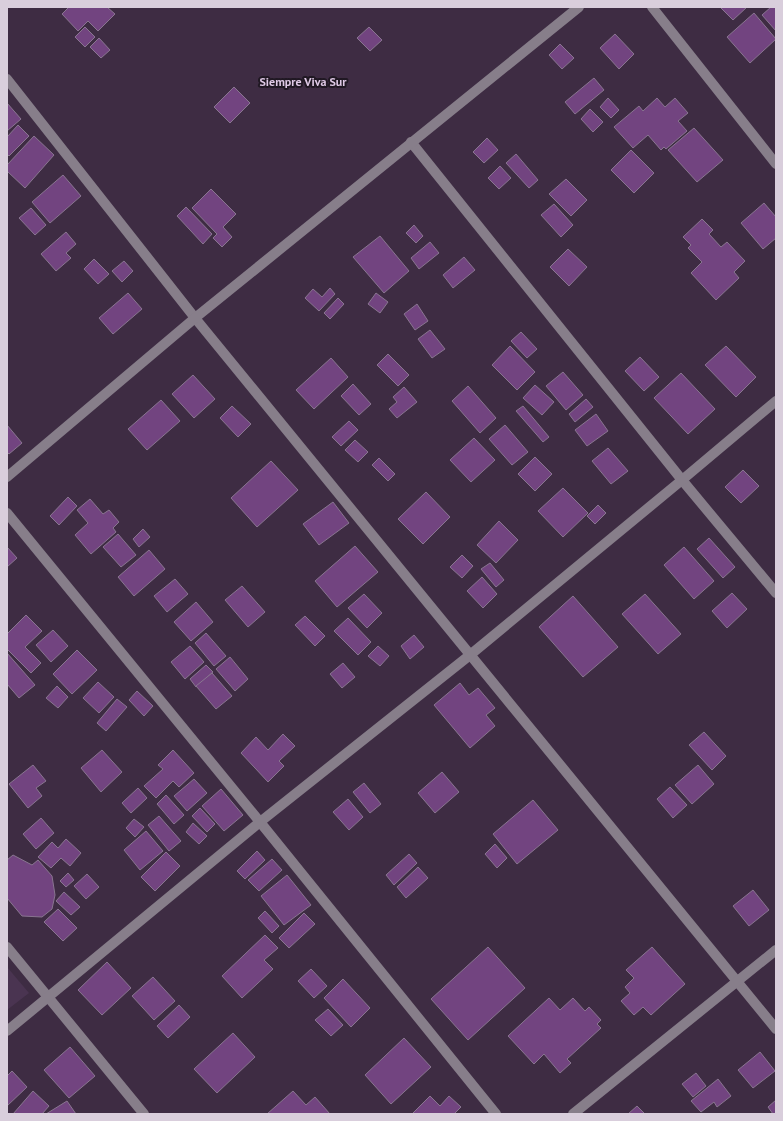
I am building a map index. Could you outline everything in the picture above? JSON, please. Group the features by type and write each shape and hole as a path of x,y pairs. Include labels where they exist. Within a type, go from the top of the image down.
{"street":[{"path":"7,477 195,318 579,7"},
{"path":"652,7 776,164"},
{"path":"7,79 195,318 776,1029"},
{"path":"411,142 682,480 776,593"},
{"path":"7,1031 260,822 470,654 776,401"},
{"path":"7,513 260,822 496,1114"},
{"path":"7,947 144,1114"},
{"path":"573,1114 776,950"}],"shaded area":[{"path":"7,967 29,993 7,1010"}],"building":[{"path":"69,7 107,7 115,14 98,31 88,21 78,31 62,14"},
{"path":"720,7 747,7 733,20"},
{"path":"771,7 776,7 776,31 762,15"},
{"path":"754,13 776,39 750,63 727,37"},
{"path":"85,27 95,37 85,47 75,37"},
{"path":"369,27 382,40 370,51 357,38"},
{"path":"615,34 634,54 619,69 600,48"},
{"path":"99,38 110,50 101,58 90,47"},
{"path":"560,44 574,58 562,69 549,55"},
{"path":"594,78 604,90 575,114 565,102"},
{"path":"234,87 250,103 230,123 214,107"},
{"path":"608,98 619,110 611,118 600,107"},
{"path":"657,98 665,107 675,98 688,113 678,121 687,131 666,149 664,147 661,150 648,135 633,148 614,127 639,106 643,111"},
{"path":"7,103 21,119 7,131"},
{"path":"590,109 603,122 593,132 581,119"},
{"path":"18,125 29,136 9,156 7,154 7,137"},
{"path":"694,128 723,160 697,182 668,150"},
{"path":"34,136 54,155 25,188 7,171 7,165"},
{"path":"487,138 498,150 484,163 473,152"},
{"path":"631,150 654,173 634,193 611,170"},
{"path":"516,154 538,180 529,188 506,163"},
{"path":"500,166 511,178 499,189 488,178"},
{"path":"63,175 81,196 50,223 32,202"},
{"path":"566,179 587,200 571,216 549,194"},
{"path":"211,189 236,214 223,227 232,237 222,247 213,238 217,234 192,208"},
{"path":"764,203 776,217 776,238 763,249 741,223"},
{"path":"554,204 573,225 561,237 541,215"},
{"path":"186,207 212,234 203,244 177,216"},
{"path":"31,208 46,225 35,235 19,218"},
{"path":"702,219 713,230 709,234 721,247 727,242 745,261 734,272 739,278 716,300 691,273 702,262 688,248 691,245 683,237"},
{"path":"414,225 423,236 416,243 406,233"},
{"path":"66,232 76,244 66,253 71,258 56,271 41,254"},
{"path":"380,236 409,271 384,293 353,257"},
{"path":"430,242 439,253 419,269 411,258"},
{"path":"568,249 587,267 569,286 550,267"},
{"path":"464,257 475,270 453,288 443,275"},
{"path":"94,259 109,274 98,284 84,269"},
{"path":"124,261 133,271 122,282 112,271"},
{"path":"330,288 335,294 319,311 305,298 313,289 322,297"},
{"path":"128,293 142,309 113,334 99,318"},
{"path":"376,293 388,302 380,313 368,304"},
{"path":"338,298 344,304 330,319 324,313"},
{"path":"417,304 428,321 415,330 404,314"},
{"path":"430,330 445,349 432,358 418,339"},
{"path":"521,332 537,349 527,358 511,341"},
{"path":"510,346 535,372 517,390 492,365"},
{"path":"726,346 756,377 736,397 705,365"},
{"path":"388,354 409,375 398,386 377,365"},
{"path":"640,357 659,377 644,391 625,371"},
{"path":"331,358 348,377 314,409 296,390"},
{"path":"563,372 583,395 566,410 546,386"},
{"path":"681,373 715,409 688,434 654,398"},
{"path":"193,375 215,399 194,418 172,394"},
{"path":"353,384 371,404 359,415 341,396"},
{"path":"535,385 554,402 542,415 523,398"},
{"path":"468,386 496,418 480,433 452,401"},
{"path":"404,387 417,402 397,418 389,409 397,402 393,397"},
{"path":"586,399 593,407 575,422 569,414"},
{"path":"161,400 180,421 147,450 128,429"},
{"path":"232,406 251,424 238,437 220,418"},
{"path":"523,406 549,437 543,442 516,411"},
{"path":"596,414 608,431 587,446 575,430"},
{"path":"349,421 358,430 341,446 332,437"},
{"path":"7,425 22,443 9,454 7,452"},
{"path":"505,425 528,452 512,465 489,439"},
{"path":"474,438 495,460 471,482 450,460"},
{"path":"355,440 368,452 358,462 345,450"},
{"path":"608,448 628,471 611,484 592,461"},
{"path":"535,457 552,474 535,491 518,474"},
{"path":"379,458 395,474 388,481 372,465"},
{"path":"271,461 298,490 257,527 231,498"},
{"path":"743,470 759,486 741,503 725,487"},
{"path":"563,488 588,513 563,537 538,511"},
{"path":"426,492 450,517 423,544 398,519"},
{"path":"68,497 77,506 59,525 50,516"},
{"path":"90,499 103,514 109,510 119,522 113,528 116,532 91,554 75,535 88,523 77,510"},
{"path":"333,502 349,523 319,545 303,524"},
{"path":"598,505 606,513 595,524 587,516"},
{"path":"499,521 518,540 496,563 477,545"},
{"path":"143,529 150,537 139,547 133,539"},
{"path":"118,534 136,555 121,567 103,547"},
{"path":"709,538 735,567 723,578 697,549"},
{"path":"355,546 378,572 337,607 315,581"},
{"path":"7,547 17,558 7,567"},
{"path":"684,547 714,581 694,599 664,565"},
{"path":"149,550 165,569 134,596 118,577"},
{"path":"462,555 473,566 462,578 450,567"},
{"path":"490,563 504,580 496,587 481,569"},
{"path":"482,577 497,594 483,608 467,591"},
{"path":"175,579 188,594 167,612 154,596"},
{"path":"242,586 265,612 248,627 225,600"},
{"path":"732,593 747,609 727,628 712,611"},
{"path":"364,594 382,613 367,628 348,608"},
{"path":"645,594 681,634 658,654 622,614"},
{"path":"573,596 618,647 583,677 539,627"},
{"path":"196,602 213,622 191,641 174,622"},
{"path":"26,615 42,631 25,647 41,663 31,673 7,649 7,634"},
{"path":"305,616 325,636 315,646 295,625"},
{"path":"348,618 371,642 358,655 334,631"},
{"path":"53,630 68,646 51,662 36,645"},
{"path":"206,633 226,656 214,666 195,643"},
{"path":"414,635 424,647 410,659 401,646"},
{"path":"190,646 204,662 185,679 171,662"},
{"path":"378,646 389,656 380,666 368,656"},
{"path":"77,650 97,670 72,694 53,674"},
{"path":"7,653 35,685 19,698 7,684"},
{"path":"230,657 248,679 235,691 216,669"},
{"path":"343,663 355,677 342,688 330,674"},
{"path":"206,665 213,672 196,687 190,679"},
{"path":"212,673 232,696 216,709 196,686"},
{"path":"98,682 114,697 99,713 83,698"},
{"path":"460,683 469,695 478,688 495,708 486,715 495,726 470,748 434,705"},
{"path":"57,686 68,697 58,708 46,698"},
{"path":"137,691 153,706 144,716 129,700"},
{"path":"117,699 127,707 106,731 97,723"},
{"path":"704,732 726,756 712,770 689,745"},
{"path":"283,734 295,746 279,761 284,766 268,782 241,753 256,737 268,750"},
{"path":"102,750 122,772 101,792 81,768"},
{"path":"173,750 194,773 179,787 173,781 156,798 144,786 163,769 158,765"},
{"path":"33,765 46,781 36,788 42,796 28,808 9,784"},
{"path":"698,765 714,784 692,804 675,785"},
{"path":"442,772 459,792 435,813 418,793"},
{"path":"194,779 207,793 187,811 174,796"},
{"path":"364,783 381,804 370,813 353,792"},
{"path":"670,787 687,805 673,818 657,799"},
{"path":"138,788 147,798 131,813 122,803"},
{"path":"221,789 243,815 224,831 202,806"},
{"path":"166,795 184,815 174,824 157,804"},
{"path":"348,799 363,817 349,830 333,812"},
{"path":"533,800 558,830 517,864 493,834"},
{"path":"200,808 215,824 207,832 192,816"},
{"path":"159,816 181,841 169,851 148,825"},
{"path":"41,818 54,833 36,849 23,834"},
{"path":"134,819 144,827 135,837 126,828"},
{"path":"193,823 207,836 199,844 186,832"},
{"path":"146,831 163,851 140,870 124,850"},
{"path":"66,839 81,853 70,866 61,858 51,868 38,857 52,842 58,848"},
{"path":"495,844 507,858 497,868 485,854"},
{"path":"257,851 265,860 245,879 237,871"},
{"path":"166,852 180,866 155,891 141,877"},
{"path":"409,854 417,863 394,885 386,875"},
{"path":"13,855 32,865 38,860 52,876 55,895 52,909 42,917 22,916 7,898 7,860"},
{"path":"272,859 282,870 259,891 248,880"},
{"path":"418,867 428,878 406,898 397,887"},
{"path":"68,873 74,880 66,887 60,881"},
{"path":"87,874 99,887 86,899 74,886"},
{"path":"287,875 311,905 284,925 261,896"},
{"path":"753,890 769,910 749,926 733,906"},
{"path":"64,892 80,907 71,915 56,901"},
{"path":"58,909 77,928 63,941 44,922"},
{"path":"265,911 279,926 272,933 258,918"},
{"path":"304,913 315,924 289,948 279,938"},
{"path":"265,935 278,948 264,960 273,969 242,998 222,976"},
{"path":"488,947 525,988 468,1040 431,999"},
{"path":"652,947 685,984 651,1015 643,1007 634,1015 621,1001 630,993 625,987 634,978 626,970"},
{"path":"107,962 131,988 102,1015 78,990"},
{"path":"311,969 327,986 314,998 298,981"},
{"path":"153,977 175,1001 154,1020 132,996"},
{"path":"343,979 370,1008 351,1027 324,998"},
{"path":"549,998 560,1010 573,998 585,1011 589,1007 601,1020 597,1024 601,1028 567,1059 571,1063 560,1073 544,1054 534,1064 508,1036"},
{"path":"179,1005 190,1017 168,1038 157,1026"},
{"path":"328,1009 343,1025 331,1036 315,1020"},
{"path":"233,1033 255,1057 217,1093 194,1069"},
{"path":"404,1038 431,1067 391,1104 365,1075"},
{"path":"70,1047 95,1076 69,1098 44,1070"},
{"path":"760,1052 775,1071 753,1088 738,1070"},
{"path":"12,1071 27,1087 7,1106 7,1076"},
{"path":"696,1073 706,1086 693,1097 682,1084"},
{"path":"718,1079 731,1096 717,1107 714,1102 701,1112 691,1101"},
{"path":"33,1091 49,1106 42,1114 13,1114"},
{"path":"293,1091 306,1105 315,1097 330,1114 267,1114"},
{"path":"430,1096 440,1106 449,1096 461,1107 454,1114 412,1114"},
{"path":"776,1100 776,1114 773,1114 768,1107"},
{"path":"67,1101 76,1114 46,1114"},
{"path":"637,1106 645,1114 628,1114"}],"district":[{"name":"Siempre Viva Sur","path":"303,81"}]}
